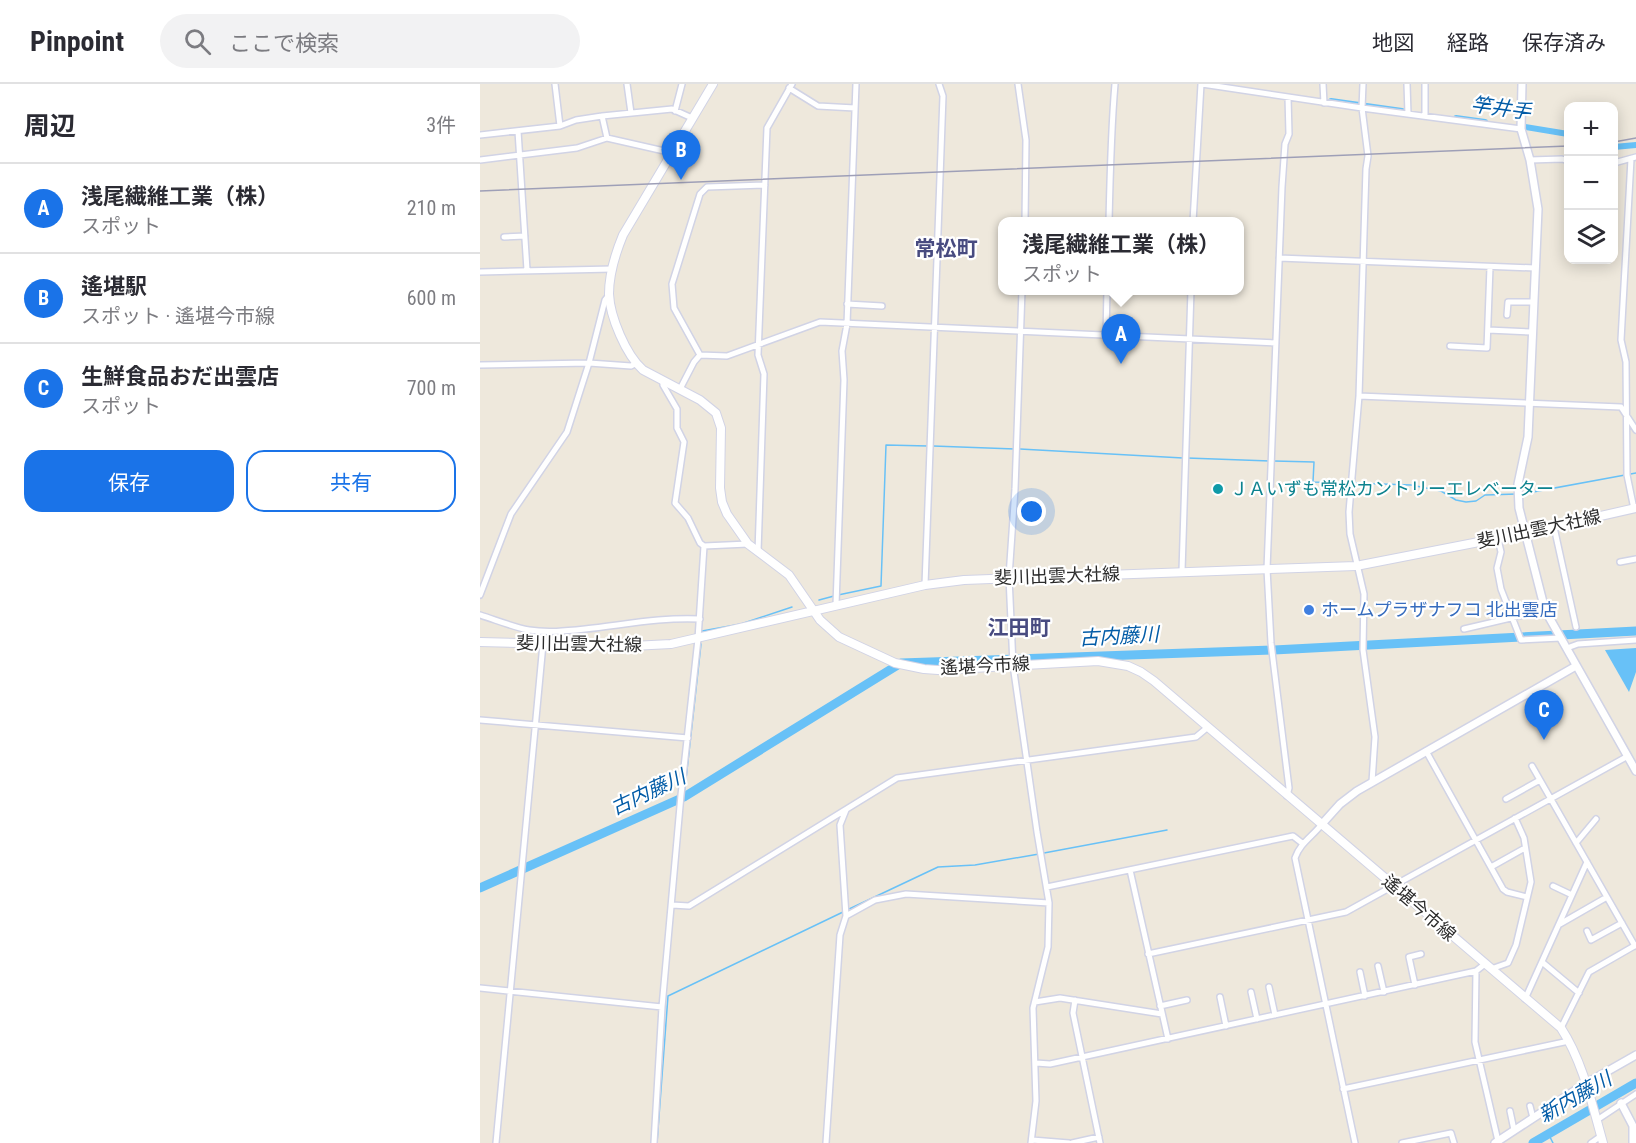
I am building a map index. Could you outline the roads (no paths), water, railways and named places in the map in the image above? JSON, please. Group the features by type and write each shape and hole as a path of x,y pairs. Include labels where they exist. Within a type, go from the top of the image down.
{"main road":[{"path":"635,364 624,346 609,295 617,251 623,235 713,84"},
{"name":"遙堪今市線","path":"635,364 709,406 716,413 721,441 722,502 734,527 748,544 789,575 827,628 839,637 895,663 908,666 938,670 1098,661 1128,666 1154,681 1561,1028 1569,1041 1586,1086 1602,1140"},
{"name":"斐川出雲大社線","path":"480,642 632,646 671,644 925,585 964,580 1356,566 1635,509"}],"street":[{"path":"555,84 560,126"},
{"path":"627,84 631,113"},
{"path":"675,111 682,84"},
{"path":"836,605 844,380 842,351 847,324 856,84"},
{"path":"925,585 943,96 939,84"},
{"path":"1018,84 1026,140 1024,217"},
{"path":"1109,217 1111,130 1115,84"},
{"path":"1193,217 1202,84 1521,129"},
{"path":"1323,84 1324,103"},
{"path":"1363,84 1362,108 1368,156 1359,396 1349,512 1350,534 1364,594 1363,650 1375,737 1372,782"},
{"path":"1407,84 1408,114"},
{"path":"1425,84 1425,116"},
{"path":"1522,84 1521,129 1530,160 1538,209 1528,437 1518,484 1519,508 1545,610 1636,771"},
{"path":"758,552 764,374 758,355 758,346 767,128 790,86 818,106 855,108"},
{"path":"1287,796 1289,788 1271,643 1267,569 1284,157 1289,134 1288,97"},
{"path":"480,135 560,126 576,120 602,116 672,109 692,118"},
{"path":"602,116 607,138"},
{"path":"518,131 527,270"},
{"path":"480,160 577,148 607,138 673,153"},
{"path":"1618,162 1633,158 1621,340 1626,362 1627,475 1635,509"},
{"path":"1530,160 1564,159"},
{"path":"700,356 674,308 672,284 700,194 707,187 765,185"},
{"path":"504,237 525,236"},
{"path":"1279,258 1535,268"},
{"path":"1450,346 1487,348 1490,267"},
{"path":"480,272 613,269"},
{"path":"480,595 511,514 567,432 589,363 605,300 609,295"},
{"path":"1022,295 1015,489 1009,577 1013,665 1049,903 1048,946 1035,1002 1036,1101 1031,1142 1071,1143 1100,1140 1073,1013 1075,1000"},
{"path":"1106,336 1107,295"},
{"path":"1182,572 1191,295"},
{"path":"1507,315 1508,302 1534,302"},
{"path":"847,304 882,306"},
{"path":"680,389 694,362 700,356 727,356 820,322 1276,343"},
{"path":"1488,330 1532,332"},
{"path":"480,366 589,363 631,366 635,364"},
{"path":"663,381 677,409 677,428 684,441 675,503 688,518 700,543 705,546 748,544"},
{"path":"1359,396 1621,407 1636,430"},
{"path":"1554,527 1576,627"},
{"path":"1497,538 1501,552 1497,568 1498,578 1521,640 1561,638"},
{"path":"654,1143 662,1007 679,814 700,619 705,546"},
{"path":"1620,562 1636,559"},
{"path":"1464,628 1545,610"},
{"path":"480,615 529,630 544,631 617,626 674,618 700,619"},
{"path":"1567,648 1578,644 1636,640"},
{"path":"496,1143 543,644"},
{"path":"1355,1143 1294,858 1302,843 1315,833 1340,804 1372,782 1576,666"},
{"path":"480,720 688,738"},
{"path":"672,905 689,906 897,778 1196,737 1208,728"},
{"path":"1426,751 1503,889 1506,892 1527,897"},
{"path":"1148,954 1346,912 1628,756"},
{"path":"1532,766 1635,945 1589,972 1561,1028"},
{"path":"1506,799 1540,780"},
{"path":"826,1143 839,944 846,916 840,825 846,810"},
{"path":"1036,1063 1050,1064 1168,1039 1508,963 1516,945 1531,882 1524,838 1515,818"},
{"path":"1576,843 1596,819"},
{"path":"1047,887 1293,836 1302,843"},
{"path":"1491,867 1525,848"},
{"path":"1526,999 1587,862"},
{"path":"1130,870 1168,1039"},
{"path":"1553,886 1572,894"},
{"path":"846,916 875,900 906,894 1049,903"},
{"path":"1558,925 1607,897"},
{"path":"1587,931 1591,940 1622,923"},
{"path":"1415,985 1409,957 1421,954"},
{"path":"1542,963 1579,993"},
{"path":"1378,966 1384,992"},
{"path":"1476,971 1475,1042 1497,1142 1636,1055"},
{"path":"1360,972 1365,996"},
{"path":"1269,987 1275,1015"},
{"path":"480,988 662,1007"},
{"path":"1251,992 1257,1019"},
{"path":"1220,997 1226,1026"},
{"path":"1035,1002 1060,998 1162,1014"},
{"path":"1160,1005 1187,1000"},
{"path":"1343,1089 1569,1041"},
{"path":"1596,1118 1636,1094"},
{"path":"1621,1103 1633,1126 1633,1143"},
{"path":"1530,1106 1533,1118"},
{"path":"1510,1111 1515,1130"},
{"path":"1402,1143 1451,1133 1454,1143"},
{"path":"1591,1143 1602,1140"}],"water":[{"path":"1636,648 1636,672 1629,692 1605,650"}],"waterway":[{"name":"竿井手","path":"1331,101 1402,111"},
{"name":"竿井手","path":"1456,118 1485,122"},
{"name":"竿井手","path":"1519,126 1564,133"},
{"name":"竿井手","path":"1618,147 1636,145"},
{"path":"838,595 881,586 886,445 928,446"},
{"path":"933,446 1015,449"},
{"path":"1020,449 1183,458"},
{"path":"1187,458 1270,461"},
{"path":"1274,461 1314,462 1313,482 1348,483"},
{"path":"1522,494 1636,473"},
{"path":"1353,483 1411,485 1441,491 1456,500 1466,502 1476,501 1485,495 1517,494"},
{"path":"819,600 834,596"},
{"path":"702,631 741,624 792,607"},
{"name":"古内藤川","path":"480,888 684,797 901,663 1274,650 1636,631"},
{"path":"684,797 701,644"},
{"path":"1044,853 1167,830"},
{"path":"847,910 938,867 975,865 1039,854"},
{"path":"657,1143 668,996 843,912"},
{"name":"新内藤川","path":"1533,1143 1636,1083"},
{"path":"1548,1133 1553,1143"}],"railway":[{"path":"1618,141 1636,138"},
{"path":"480,191 1564,146"}],"place":[{"name":"遙堪駅","path":"681,180"},
{"name":"浅尾繊維工業（株）","path":"1121,364"},
{"name":"ＪＡいずも常松カントリーエレベーター","path":"1218,489"},
{"name":"ホームプラザナフコ 北出雲店","path":"1309,610"},
{"name":"生鮮食品おだ出雲店","path":"1544,740"}],"district":[{"name":"常松町","path":"946,249"},
{"name":"江田町","path":"1019,628"}]}
